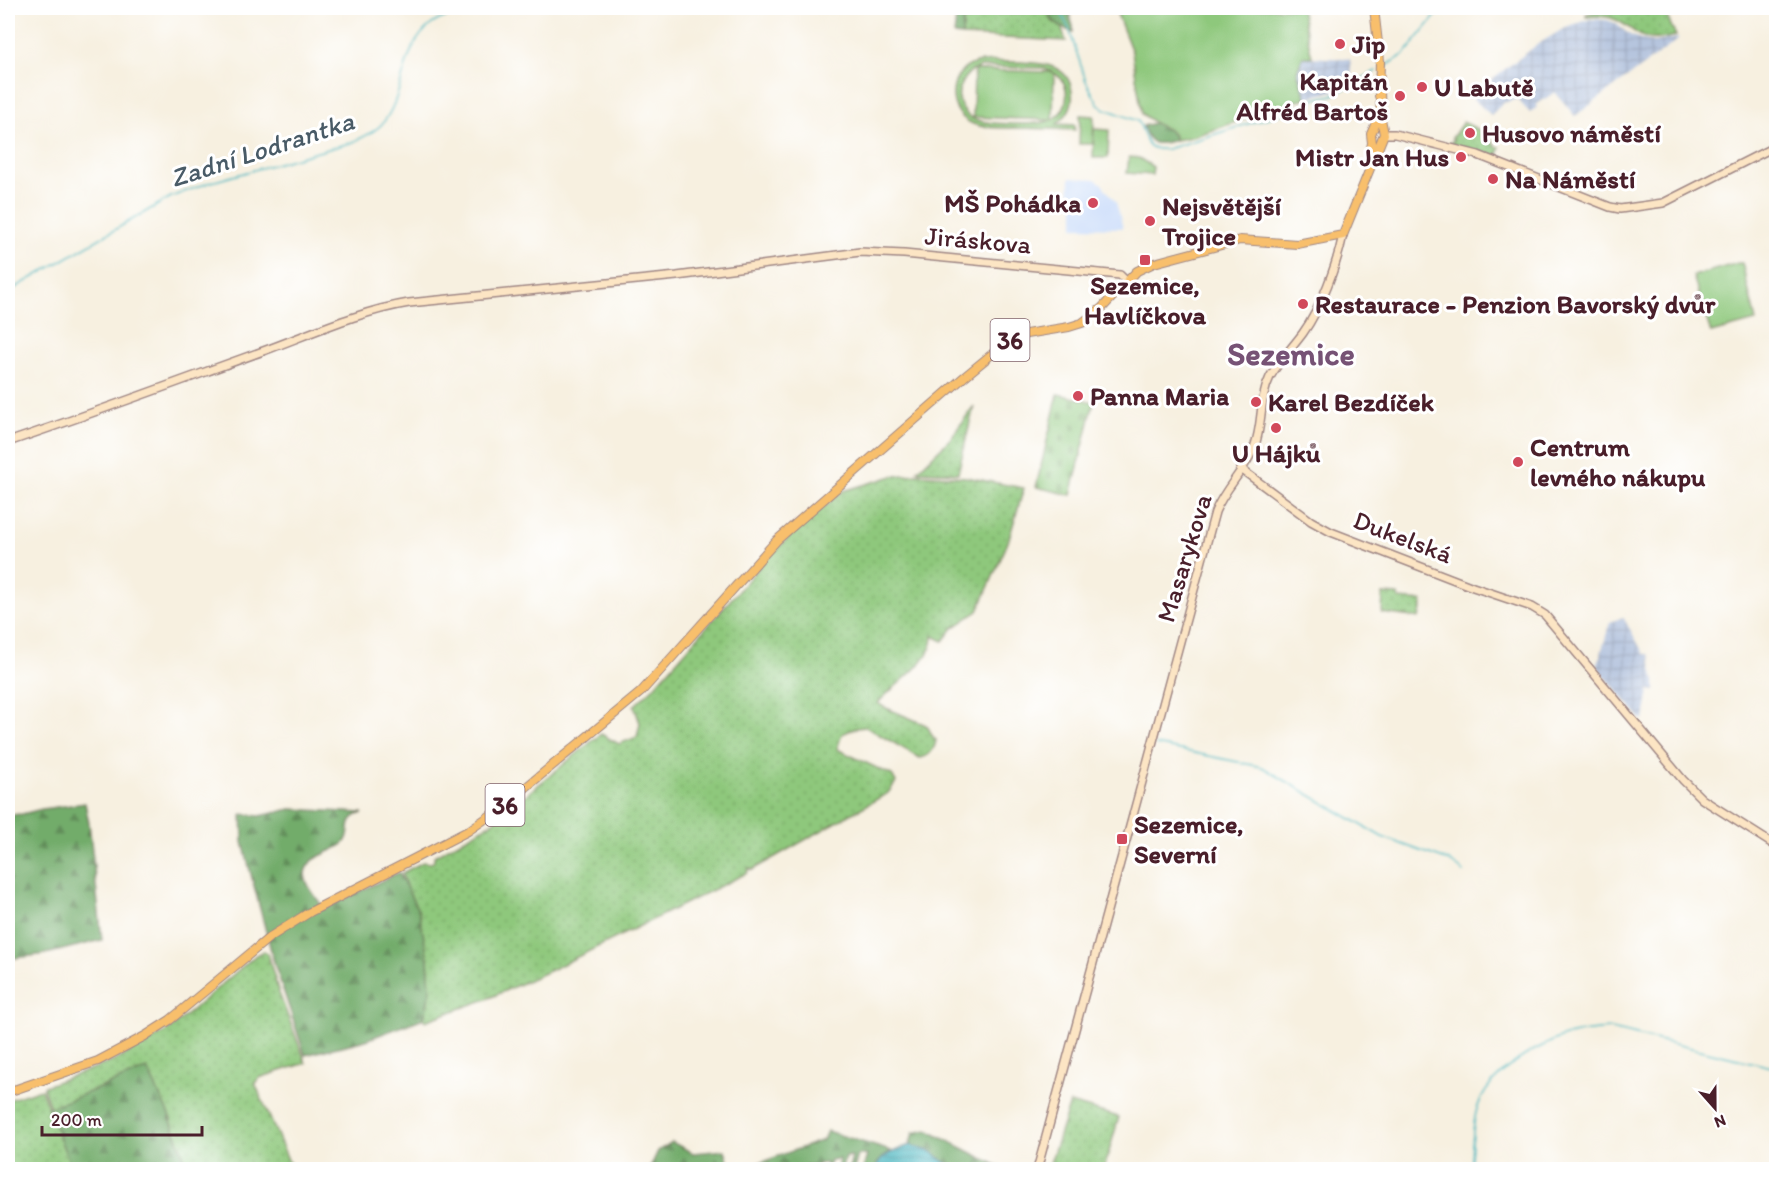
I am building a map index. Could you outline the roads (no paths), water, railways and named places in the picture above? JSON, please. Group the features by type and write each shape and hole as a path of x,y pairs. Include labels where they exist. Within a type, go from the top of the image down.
{"main road":[{"path":"1374,8 1380,61 1383,133 1377,140 1372,138 1371,134 1380,91"},
{"path":"1373,129 1380,126 1383,133"},
{"name":"Masarykova","path":"1343,235 1383,133"},
{"name":"Masarykova","path":"1367,174 1372,138"},
{"name":"36","path":"8,1092 98,1061 136,1042 170,1020 255,949 310,912 468,831 501,808 641,692 777,540 1008,341 1026,334 1082,323 1102,308 1137,271 1154,263 1234,241 1254,239 1304,243 1343,235"}],"street":[{"path":"1383,133 1454,148 1620,209 1663,203 1776,146"},
{"name":"Masarykova","path":"1037,1170 1215,512 1222,495 1252,452 1268,381 1311,318 1335,268 1343,235"},
{"name":"Jiráskova","path":"8,442 386,308 457,297 677,276 860,252 904,254 1120,275 1126,281"},
{"name":"Dukelská","path":"1241,469 1321,527 1473,587 1532,607 1545,615 1683,780 1702,799 1776,846"}],"water":[{"path":"910,1145 932,1152 954,1169 875,1169 885,1157"}],"waterway":[{"name":"Zadní Lodrantka","path":"8,292 171,197 208,183 353,142 371,133 381,125 389,113 413,46 421,34 432,24 444,18 485,8"},
{"path":"1059,8 1069,29 1086,81 1098,104 1138,121 1149,146 1153,148 1167,149 1293,110 1315,99 1333,95 1376,71"},
{"path":"1383,68 1405,54 1442,8"},
{"path":"1156,745 1262,767 1382,837 1449,861 1464,872"},
{"path":"1470,1170 1475,1115 1491,1084 1525,1055 1565,1036 1611,1029 1776,1068"}],"place":[{"name":"Jip","path":"1340,44"},
{"name":"U Labutě","path":"1422,87"},
{"name":"Kapitán Alfréd Bartoš","path":"1400,96"},
{"name":"Husovo náměstí","path":"1470,133"},
{"name":"Mistr Jan Hus","path":"1461,157"},
{"name":"Na Náměstí","path":"1493,179"},
{"name":"MŠ Pohádka","path":"1093,203"},
{"name":"Nejsvětější Trojice","path":"1150,221"},
{"name":"Sezemice, Havlíčkova","path":"1145,260"},
{"name":"Restaurace - Penzion Bavorský dvůr","path":"1303,304"},
{"name":"Panna Maria","path":"1078,396"},
{"name":"Karel Bezdíček","path":"1256,402"},
{"name":"U Hájků","path":"1276,428"},
{"name":"Centrum levného nákupu","path":"1518,462"},
{"name":"Sezemice, Severní","path":"1122,839"}],"district":[{"name":"Sezemice","path":"1291,354"}]}
